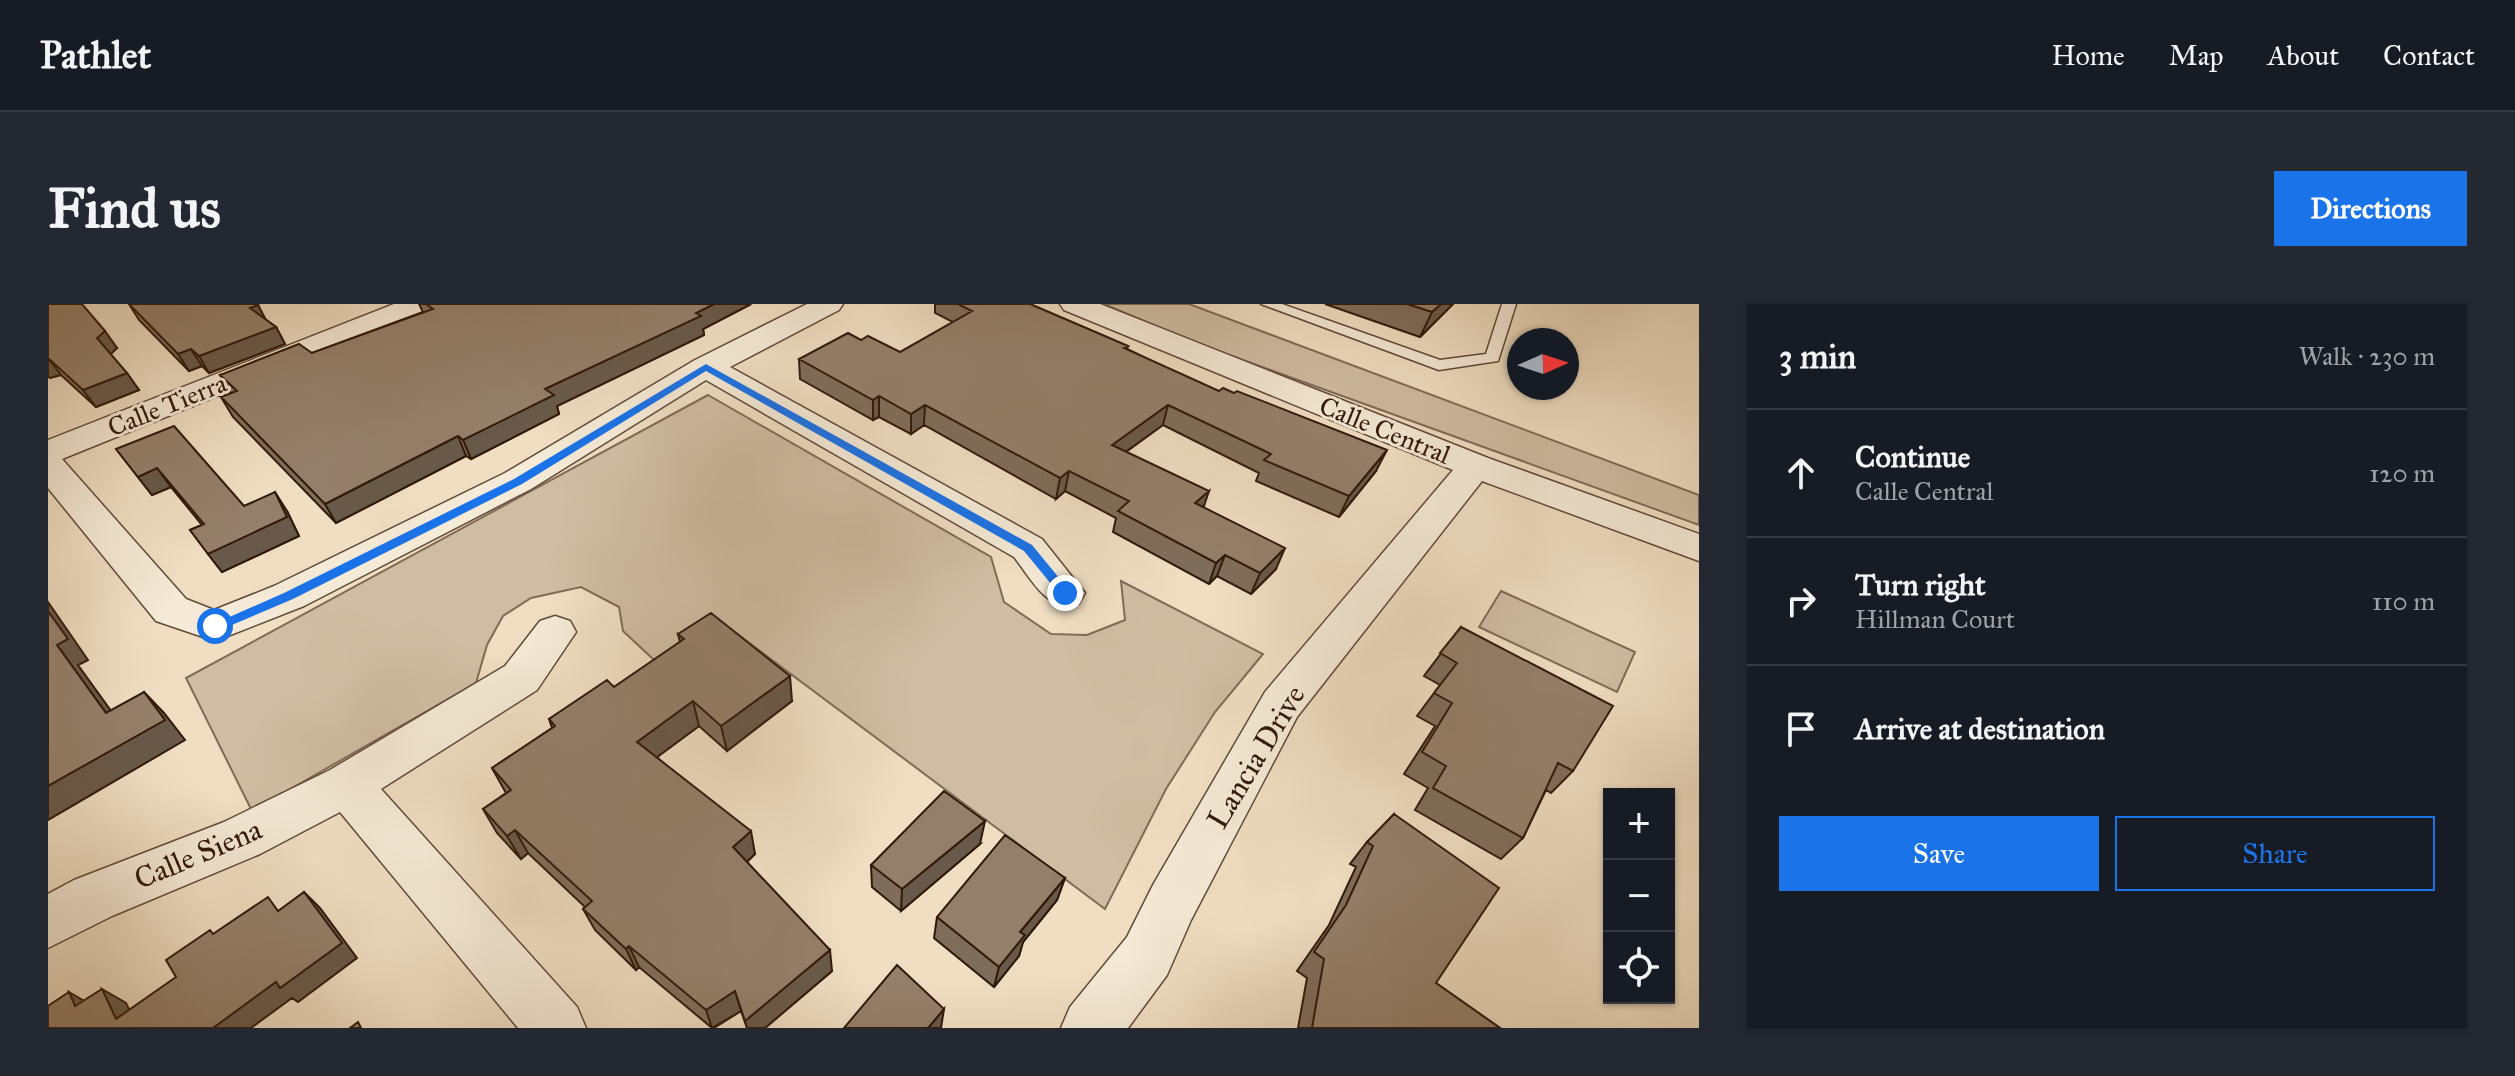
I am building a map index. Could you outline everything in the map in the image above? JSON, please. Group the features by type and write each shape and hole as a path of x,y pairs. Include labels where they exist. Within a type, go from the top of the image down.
{"street":[{"path":"334,304 364,326"},
{"name":"Calle Tierra","path":"48,452 420,304"},
{"path":"48,465 171,610 215,626 289,596 518,481 706,367 829,304"},
{"name":"Calle Central","path":"1074,304 1475,466 1699,548"},
{"path":"706,367 1028,548 1065,593"},
{"name":"Lancia Drive","path":"1091,1028 1147,956 1172,903 1281,705 1475,466"},
{"name":"Calle Siena","path":"48,922 93,898 242,838 347,785 521,678 555,632"},
{"path":"347,785 556,1028"}],"lane":[{"path":"1268,304 1439,365 1493,358 1509,304"}],"shaded area":[{"path":"1104,304 1189,304 1699,495 1699,525 1193,342"},
{"path":"708,395 991,557 1004,602 1051,634 1087,635 1125,620 1121,581 1263,654 1215,712 1166,789 1105,909 716,618 654,660 623,631 619,607 581,587 531,598 503,616 487,645 476,683 252,811 186,678"},
{"path":"1501,591 1635,652 1617,692 1479,627"}],"building":[{"path":"48,304 82,304 105,331 97,338 127,373 83,390 48,358"},
{"path":"129,304 256,304 250,308 276,327 199,356 191,349 178,354"},
{"path":"426,304 714,304 696,313 701,316 545,389 554,395 463,440 458,436 325,504 221,397 237,391 220,375 299,344 312,353 433,309"},
{"path":"958,304 1030,304 1128,346 1124,348 1219,391 1223,388 1234,393 1237,391 1387,450 1349,496 1264,460 1271,454 1168,405 1112,445 1209,491 1195,503 1285,548 1260,573 1225,555 1216,563 1118,511 1129,501 1069,471 1060,478 925,405 911,414 879,396 873,400 799,359 848,333 861,340 868,336 900,352 972,311"},
{"path":"1407,304 1441,304 1432,312"},
{"path":"174,426 244,506 275,492 287,517 208,554 190,530 204,524 157,468 138,477 116,449"},
{"path":"48,611 68,639 57,645 106,713 144,692 165,720 48,786"},
{"path":"711,613 790,676 721,726 693,701 637,742 751,831 733,847 830,950 745,1021 735,991 706,1010 629,946 626,949 583,909 592,901 515,830 507,836 483,809 511,790 492,768 555,726 549,719 607,680 614,687 684,639 678,634"},
{"path":"1461,627 1613,706 1573,771 1558,763 1523,838 1433,788 1446,766 1422,752 1452,703 1434,693 1457,663 1440,653"},
{"path":"944,791 985,821 902,889 871,865"},
{"path":"1394,814 1499,888 1436,983 1500,1028 1312,1028 1324,959 1314,952 1346,905 1373,846 1367,842"},
{"path":"1005,835 1065,878 1020,932 1025,935 999,967 937,917"},
{"path":"304,892 342,943 280,988 276,982 213,1028 48,1028 48,1006 69,992 75,1006 102,989 116,1019 176,977 166,960 210,930 213,934 268,897 278,911"},
{"path":"897,965 944,1009 928,1028 844,1028"}],"route":[{"path":"215,626 289,596 518,481 706,367 1028,548 1065,593"}]}
